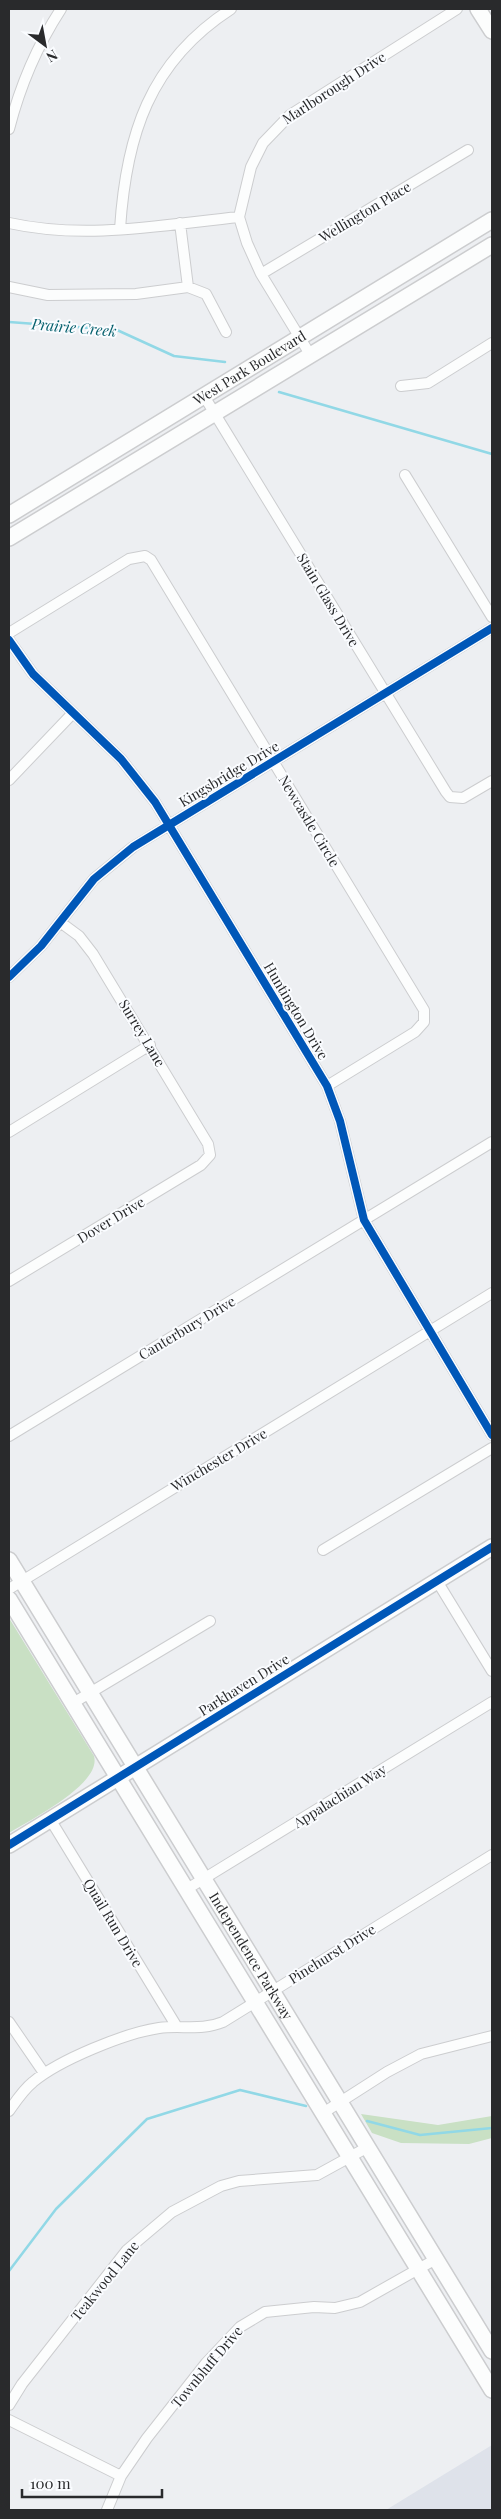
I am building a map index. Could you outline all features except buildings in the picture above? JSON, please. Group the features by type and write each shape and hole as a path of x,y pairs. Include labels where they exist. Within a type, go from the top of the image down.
{"main road":[{"path":"478,9 492,31"},
{"name":"West Park Boulevard","path":"9,515 492,220"},
{"name":"West Park Boulevard","path":"9,538 492,246"},
{"name":"Parkhaven Drive","path":"9,1844 492,1547"},
{"name":"Independence Parkway","path":"9,1560 15,1585 90,1693 492,2351"},
{"name":"Independence Parkway","path":"9,1599 492,2390"}],"street":[{"path":"9,129 28,70 39,45 61,9"},
{"path":"120,229 121,196 129,152 145,106 178,55 212,21 231,9"},
{"name":"Marlborough Drive","path":"311,356 253,259 240,217 246,182 253,162 263,144 282,121 457,9"},
{"name":"Wellington Place","path":"261,274 468,150"},
{"path":"9,223 64,232 120,229 240,217"},
{"path":"180,223 188,287"},
{"path":"9,287 48,295 136,294 188,287 206,294 226,332"},
{"path":"401,386 428,382 492,343"},
{"name":"Stain Glass Drive","path":"204,396 446,792 456,799 470,795 492,781"},
{"path":"405,475 492,617"},
{"name":"Newcastle Circle","path":"9,633 129,559 145,556 151,560 425,1016 421,1027 415,1032 327,1086"},
{"name":"Kingsbridge Drive","path":"9,977 28,960 79,896 107,868 133,847 492,628"},
{"name":"Huntington Drive","path":"9,640 33,674 130,770 168,825 327,1086 340,1121 364,1220 492,1435"},
{"path":"9,780 73,713"},
{"name":"Surrey Lane","path":"60,922 79,936 93,954 208,1144 210,1155"},
{"path":"9,1132 150,1046"},
{"name":"Canterbury Drive","path":"9,1436 492,1142"},
{"name":"Dover Drive","path":"9,1281 201,1165 210,1155"},
{"name":"Winchester Drive","path":"15,1585 492,1293"},
{"path":"323,1550 492,1448"},
{"path":"437,1581 492,1671"},
{"path":"73,1703 210,1621"},
{"name":"Appalachian Way","path":"187,1889 492,1702"},
{"name":"Quail Run Drive","path":"50,1819 177,2027"},
{"name":"Pinehurst Drive","path":"9,2111 32,2083 44,2073 71,2059 131,2035 160,2028 214,2026 256,2002 492,1855"},
{"path":"9,2022 44,2073"},
{"path":"323,2113 387,2072 421,2054 492,2036"},
{"name":"Teakwood Lane","path":"9,2405 22,2384 128,2250 172,2212 220,2186 261,2179 317,2175 368,2147"},
{"name":"Townbluff Drive","path":"107,2510 121,2476 147,2438 206,2363 251,2318 265,2312 314,2307 335,2308 360,2302 436,2259"},
{"path":"9,2420 121,2476"}],"shaded area":[{"path":"492,2445 492,2510 386,2510"}],"green space":[{"path":"9,1618 94,1756 94,1767 87,1778 62,1800 9,1833"},
{"path":"361,2114 438,2125 492,2116 492,2138 469,2144 401,2143 372,2133"}],"waterway":[{"name":"Prairie Creek","path":"9,322 117,330 174,356 225,362"},
{"name":"Prairie Creek","path":"279,392 492,454"},
{"path":"9,2271 56,2209 147,2119 240,2090 306,2106"},
{"path":"367,2121 420,2135 492,2128"}],"cycle path":[{"path":"9,977 41,946 94,879 133,847 492,628"},
{"path":"9,640 33,674 121,759 155,802 327,1086 340,1121 364,1220 492,1435"},
{"path":"9,1845 492,1547"}]}
